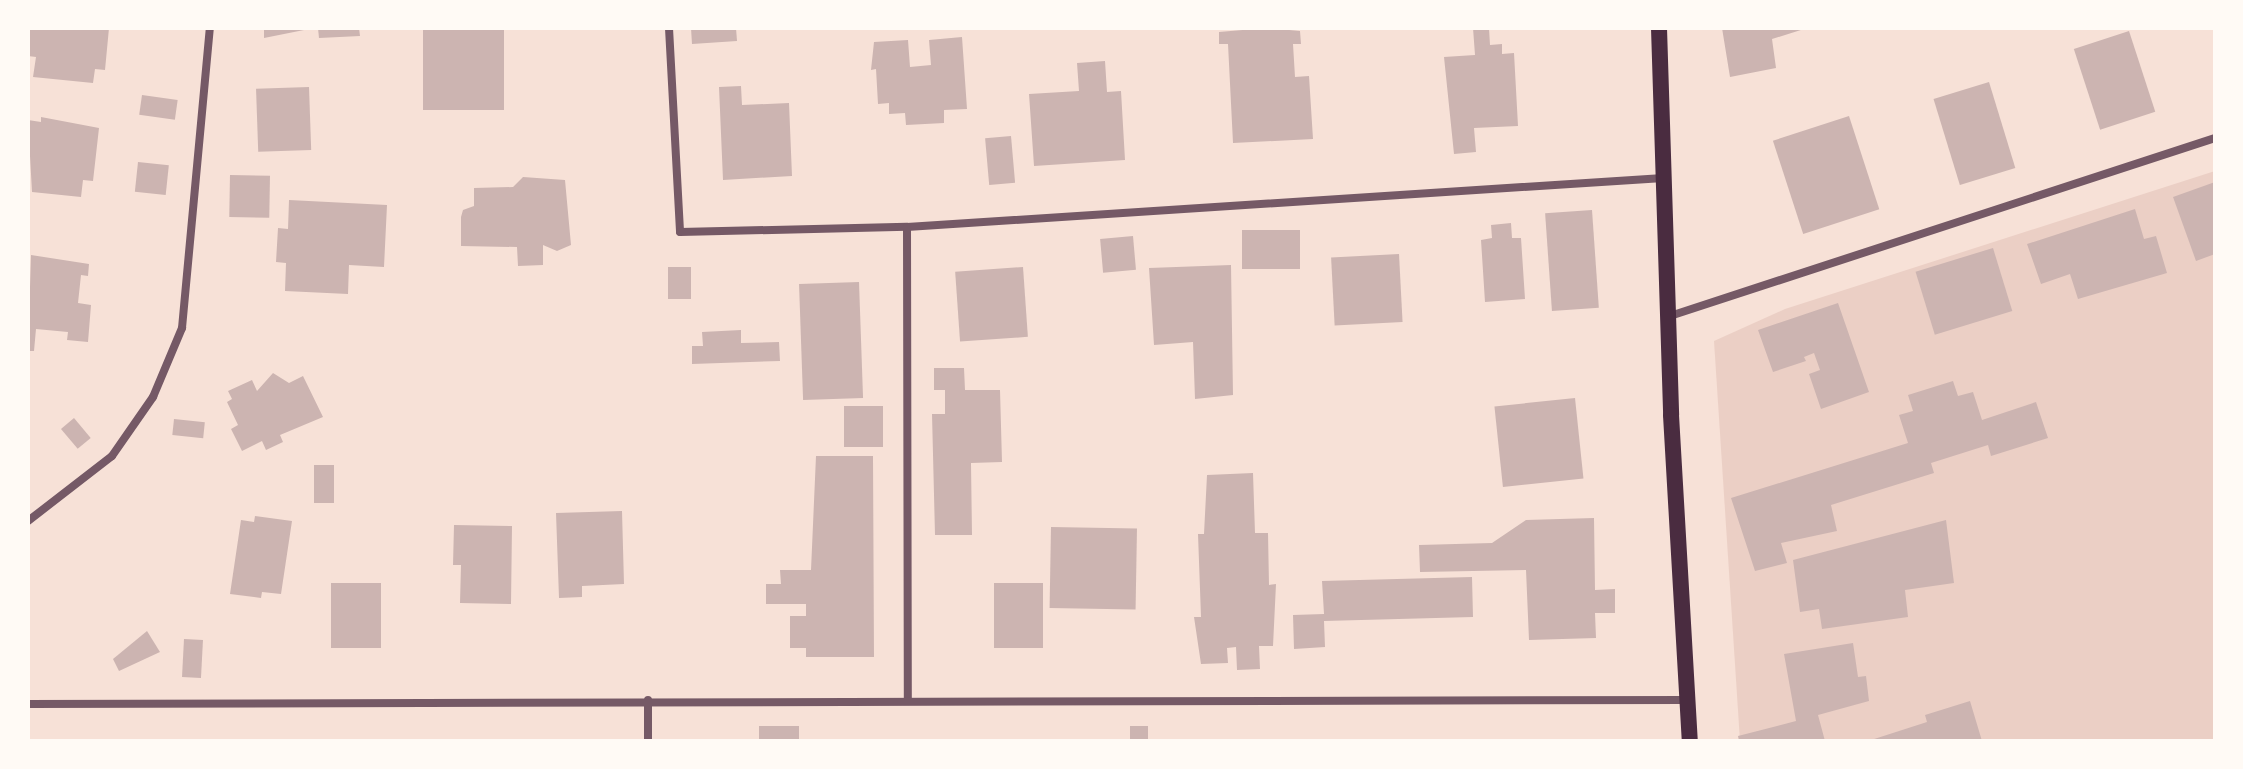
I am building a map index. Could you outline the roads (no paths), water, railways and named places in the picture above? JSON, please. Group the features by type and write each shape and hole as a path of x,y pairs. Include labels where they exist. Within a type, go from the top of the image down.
{"main road":[{"path":"1659,28 1663,178 1690,741"}],"street":[{"path":"28,521 112,456 153,397 182,328 210,28"},
{"path":"669,28 680,232 907,227 1663,178"},
{"path":"1670,316 2215,138"},
{"path":"907,227 908,700"},
{"path":"648,700 648,741"},
{"path":"28,704 648,700 1687,700"}]}
